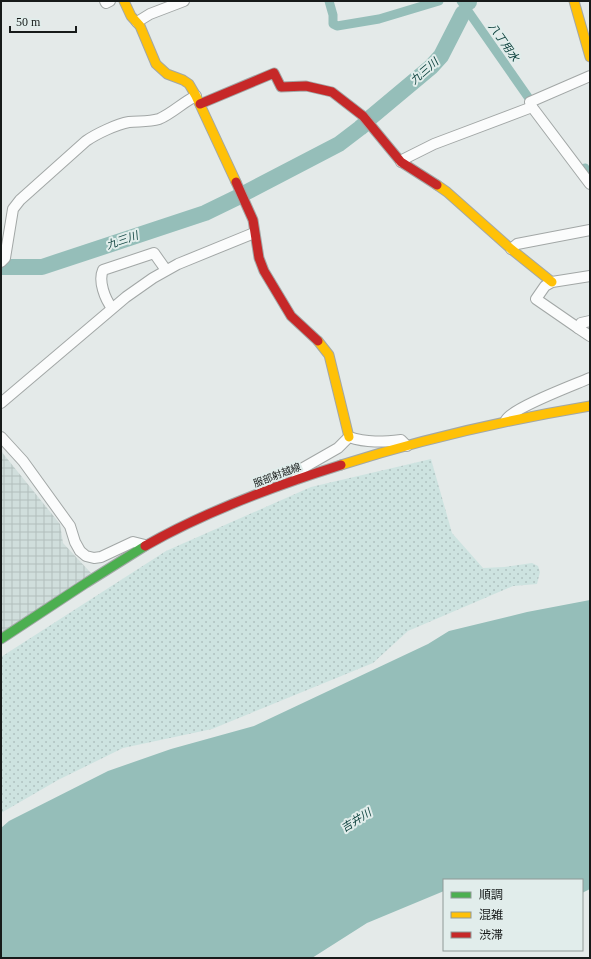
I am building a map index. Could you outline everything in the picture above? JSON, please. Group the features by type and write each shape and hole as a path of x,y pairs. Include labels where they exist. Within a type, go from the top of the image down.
{"street":[{"path":"105,1 106,3 110,1"},
{"path":"124,1 131,16 140,26 156,64 167,74 183,80 188,84 198,100 253,220 259,258 264,271 291,316 322,345 329,355 349,437"},
{"path":"136,22 150,14 184,1"},
{"path":"574,1 590,57"},
{"path":"1,262 5,258 13,209 20,200 86,141 123,123 154,120 198,100 274,73 281,87 306,86 332,92 363,116 401,162 447,192 511,249 552,282"},
{"path":"590,76 530,102 590,184"},
{"path":"401,162 434,144 532,106"},
{"path":"511,249 517,244 590,230"},
{"path":"1,403 126,297 166,270 254,232"},
{"path":"112,308 107,302 100,276 103,270 154,254 166,270"},
{"path":"590,276 552,282 546,286 536,299 590,336"},
{"path":"578,328 581,323 590,321"},
{"path":"505,422 508,416 521,408 590,378"},
{"name":"服部射越線","path":"1,639 41,611 145,546 184,526 237,502 296,479 354,460 484,426 590,406"},
{"path":"1,437 22,461 70,526 80,551 86,556 94,558 101,557 133,542 145,546"},
{"path":"349,437 362,441 386,442 401,440 407,446"},
{"path":"296,479 303,468 338,448 349,437"}],"shaded area":[{"path":"1,451 60,524 63,543 91,573 1,634"},
{"path":"431,459 452,533 483,568 532,563 538,566 540,572 537,584 513,586 408,631 373,663 212,729 123,748 58,780 1,813 1,657 166,551 311,487"}],"water":[{"name":"吉井川","path":"590,600 590,889 583,892 583,879 443,879 443,891 367,923 312,958 1,958 1,828 9,821 108,771 171,749 254,726 428,644 449,631 527,612"}],"waterway":[{"name":"八丁用水","path":"329,1 333,15 333,24 337,26 379,19 439,1"},
{"name":"八丁用水","path":"461,1 528,97"},
{"name":"九三川","path":"370,118 431,67 441,56 463,13"},
{"name":"九三川","path":"245,193 339,144 366,123"},
{"name":"八丁用水","path":"585,168 590,175"},
{"name":"九三川","path":"1,267 42,267 205,213 240,196"}],"traffic: fast":[{"path":"1,639 145,546"}],"traffic: slow":[{"path":"124,1 131,16 140,26 156,64 167,74 189,84 236,182"},
{"path":"574,1 590,57"},
{"path":"437,185 447,192 511,249 552,282"},
{"path":"318,341 329,355 349,437"},
{"path":"341,465 465,431 527,417 590,406"}],"traffic: jam":[{"path":"200,104 274,73 281,87 306,86 332,92 363,116 401,162 437,185"},
{"path":"236,182 253,220 259,258 264,271 291,316 318,341"},
{"path":"145,546 168,533 241,500 341,465"}]}
